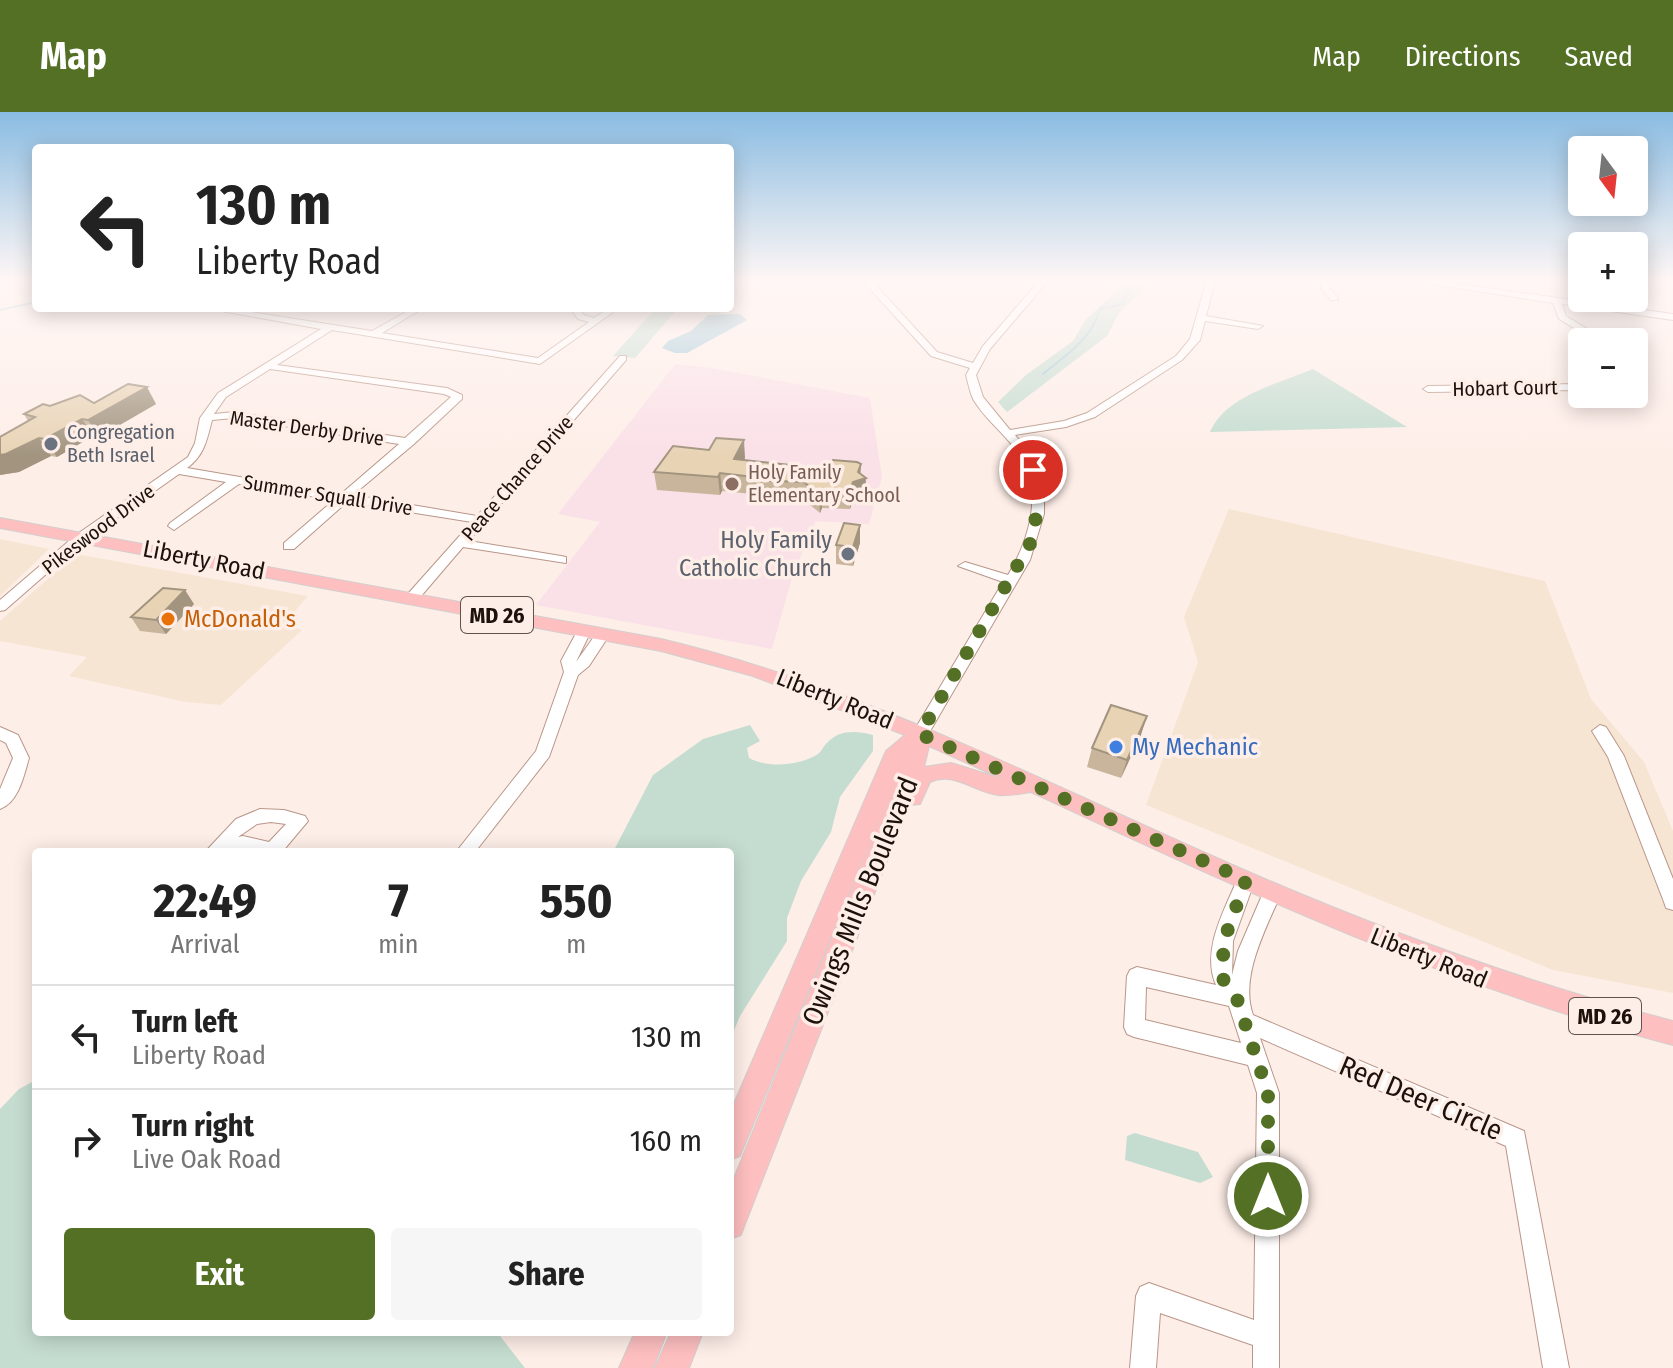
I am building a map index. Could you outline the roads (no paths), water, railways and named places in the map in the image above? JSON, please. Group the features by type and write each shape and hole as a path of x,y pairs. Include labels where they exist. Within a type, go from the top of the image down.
{"main road":[{"name":"Liberty Road","path":"0,523 593,632 751,667 817,690 920,734 1246,880 1476,977 1563,1005 1673,1033"},
{"name":"Owings Mills Boulevard","path":"734,1214 917,758 920,734"},
{"name":"Owings Mills Boulevard","path":"734,1136 896,751 920,734"},
{"path":"897,808 910,804 922,777 937,770 956,770 997,787 1033,785"},
{"path":"636,1368 649,1336"},
{"path":"672,1368 685,1336"}],"street":[{"name":"Pikeswood Drive","path":"0,607 80,538 192,459 202,445 208,409 222,395 312,339"},
{"path":"395,339 540,361 572,339"},
{"path":"920,339 934,354 974,366"},
{"path":"920,734 1031,542 1039,502 1028,458 974,392 971,380 974,366 997,339"},
{"path":"1010,433 1066,424 1106,409 1190,348 1194,339"},
{"name":"Peace Chance Drive","path":"411,599 623,358"},
{"path":"267,366 456,394 456,400 410,442 289,546"},
{"name":"Hobart Court","path":"1428,389 1568,387"},
{"name":"Master Derby Drive","path":"205,418 234,415 410,442"},
{"name":"Summer Squall Drive","path":"177,470 480,520"},
{"path":"174,526 236,480"},
{"path":"460,543 561,560"},
{"path":"965,566 1011,580"},
{"path":"468,848 543,753 571,672 584,663 593,632"},
{"path":"1600,731 1616,756 1673,902"},
{"path":"0,733 12,739 21,758 12,786 0,802"},
{"path":"1246,880 1227,932 1222,962 1223,979 1237,999 1258,1057 1269,1107 1266,1368"},
{"path":"1237,999 1248,951 1273,891"},
{"path":"1237,999 1137,976 1134,1027 1258,1057"},
{"name":"Red Deer Circle","path":"1246,1022 1516,1139 1556,1368"},
{"path":"1143,1368 1149,1296 1266,1337"}],"water":[{"path":"713,339 687,353 662,348 668,341"}],"waterway":[{"path":"1043,374 1084,339"}],"place":[{"name":"Congregation Beth Israel","path":"51,444"},
{"name":"Holy Family Elementary School","path":"732,484"},
{"name":"Holy Family Catholic Church","path":"848,554"},
{"name":"McDonald's","path":"168,619"},
{"name":"My Mechanic","path":"1116,747"}]}
